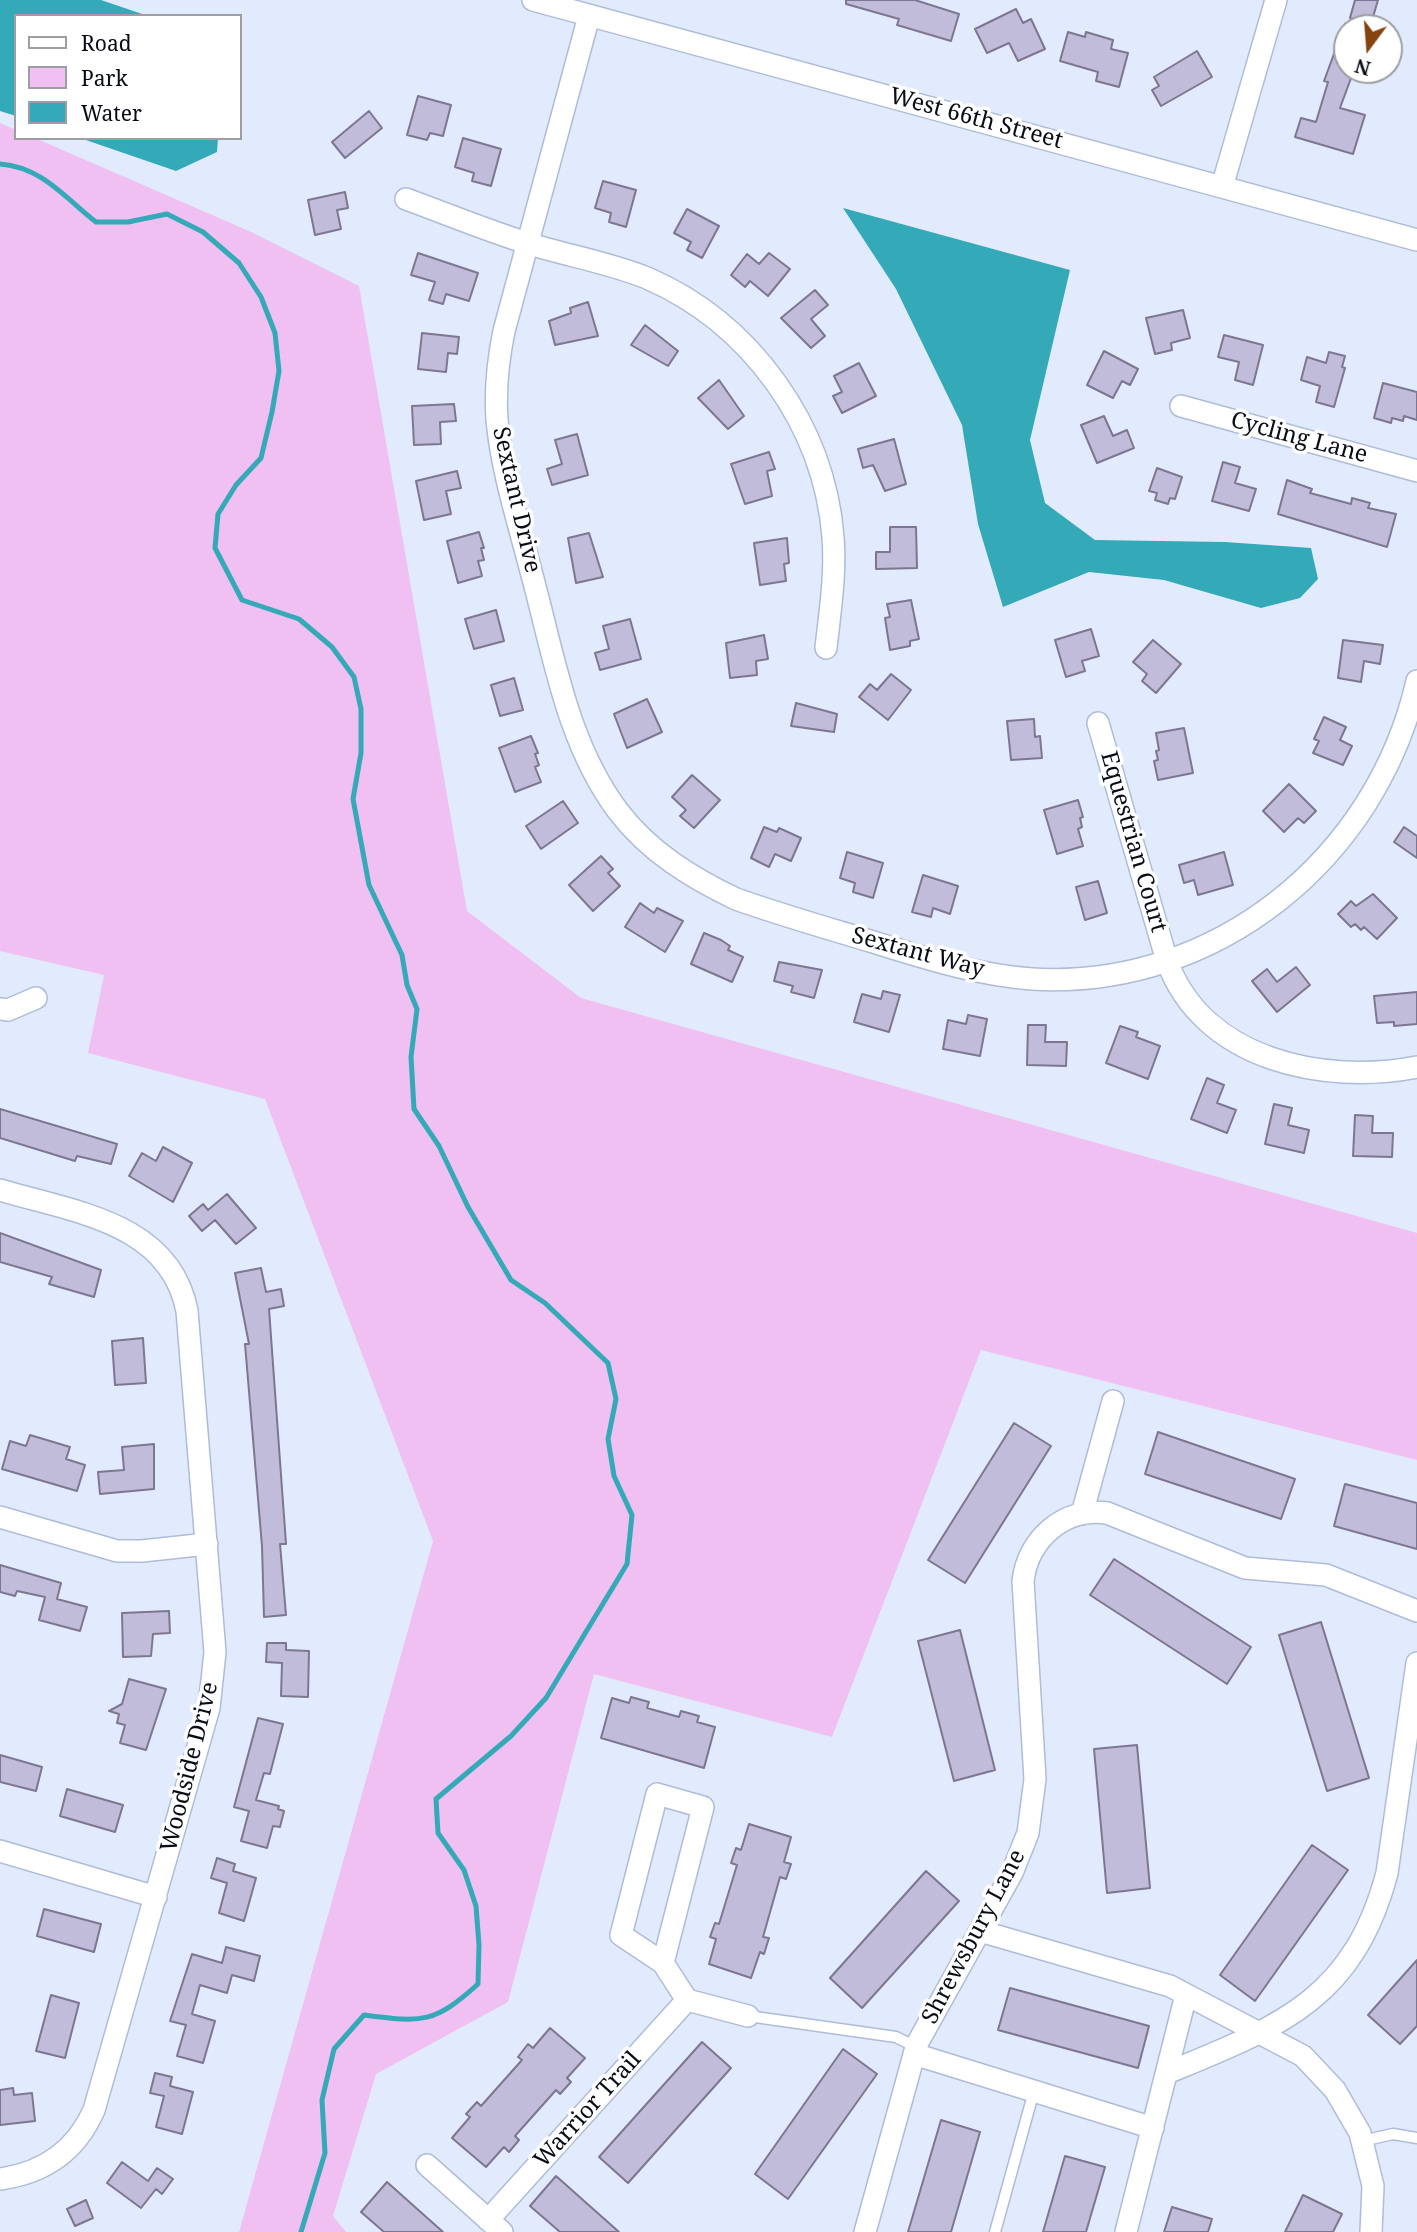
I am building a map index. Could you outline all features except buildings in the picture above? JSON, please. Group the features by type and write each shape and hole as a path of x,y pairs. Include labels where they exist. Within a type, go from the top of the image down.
{"street":[{"name":"West 66th Street","path":"534,0 1417,240"},
{"path":"1222,187 1276,0"},
{"name":"Sextant Drive","path":"589,16 504,331 498,375 497,418 506,475 571,722 587,762 630,825 679,868"},
{"path":"406,199 528,243 633,273 671,290 713,316 738,338 776,382 809,439 828,503 834,569 826,648"},
{"name":"Cycling Lane","path":"1181,406 1417,471"},
{"name":"Sextant Way","path":"679,868 736,899 954,967 1006,976 1075,978 1127,971 1167,961 1221,939 1264,913 1297,887 1338,846 1384,776 1404,730 1417,681"},
{"name":"Equestrian Court","path":"1098,723 1167,961 1177,983 1200,1017 1233,1042 1279,1060 1354,1071 1417,1067"},
{"path":"0,1009 8,1010 36,998"},
{"name":"Woodside Drive","path":"0,1190 126,1229 149,1243 167,1262 184,1297 215,1652 212,1695 94,2110 71,2146 44,2166 0,2179"},
{"path":"1113,1401 1082,1514 1107,1513 1245,1568 1326,1575 1417,1611"},
{"name":"Shrewsbury Lane","path":"865,2232 915,2051 1016,1866 1032,1815 1035,1779 1023,1581 1026,1566 1036,1544 1060,1521 1082,1514"},
{"path":"0,1517 117,1551 206,1544"},
{"path":"1167,2073 1263,2033 1290,2017 1333,1979 1359,1943 1377,1906 1390,1861 1417,1663"},
{"path":"663,1963 703,1807 657,1794 621,1935 663,1963 687,2000 752,2017"},
{"path":"0,1851 156,1897"},
{"path":"980,1931 1170,1986 1293,2049 1319,2071 1347,2106 1362,2141 1373,2186 1371,2232"},
{"path":"1126,2232 1186,1995"},
{"name":"Warrior Trail","path":"427,2165 495,2226 687,2000"},
{"path":"915,2051 1153,2128"}],"lane":[{"path":"752,2017 895,2037 915,2051"},
{"path":"995,2232 1034,2091"},
{"path":"1362,2141 1393,2134 1417,2138"}],"green space":[{"path":"0,123 14,129 14,140 40,140 249,231 359,286 467,911 581,998 1417,1233 1417,1460 981,1350 832,1737 594,1674 508,2002 376,2074 333,2216 346,2232 239,2232 433,1541 265,1099 88,1053 104,975 0,951"}],"water":[{"path":"0,0 101,0 142,14 14,14 14,115 0,111"},
{"path":"86,140 218,140 217,152 176,171"},
{"path":"843,208 1070,270 1030,440 1045,503 1095,540 1225,542 1311,548 1318,579 1300,598 1261,608 1164,580 1089,572 1003,607 978,524 962,425 896,289"}],"waterway":[{"path":"0,164 15,166 41,177 96,222 128,222 167,214 203,232 239,263 261,297 275,333 279,371 272,412 261,458 236,485 218,514 215,548 242,600 299,619 332,647 354,677 361,709 361,753 353,799 369,885 402,955 407,985 417,1009 411,1057 414,1109 439,1146 468,1207 511,1280 545,1303 608,1363 616,1399 608,1439 614,1476 632,1515 627,1564 546,1698 511,1736 436,1799 438,1833 464,1870 476,1906 478,1984 449,2007 426,2017 400,2019 364,2015 334,2049 322,2100 325,2153 301,2232"}]}
